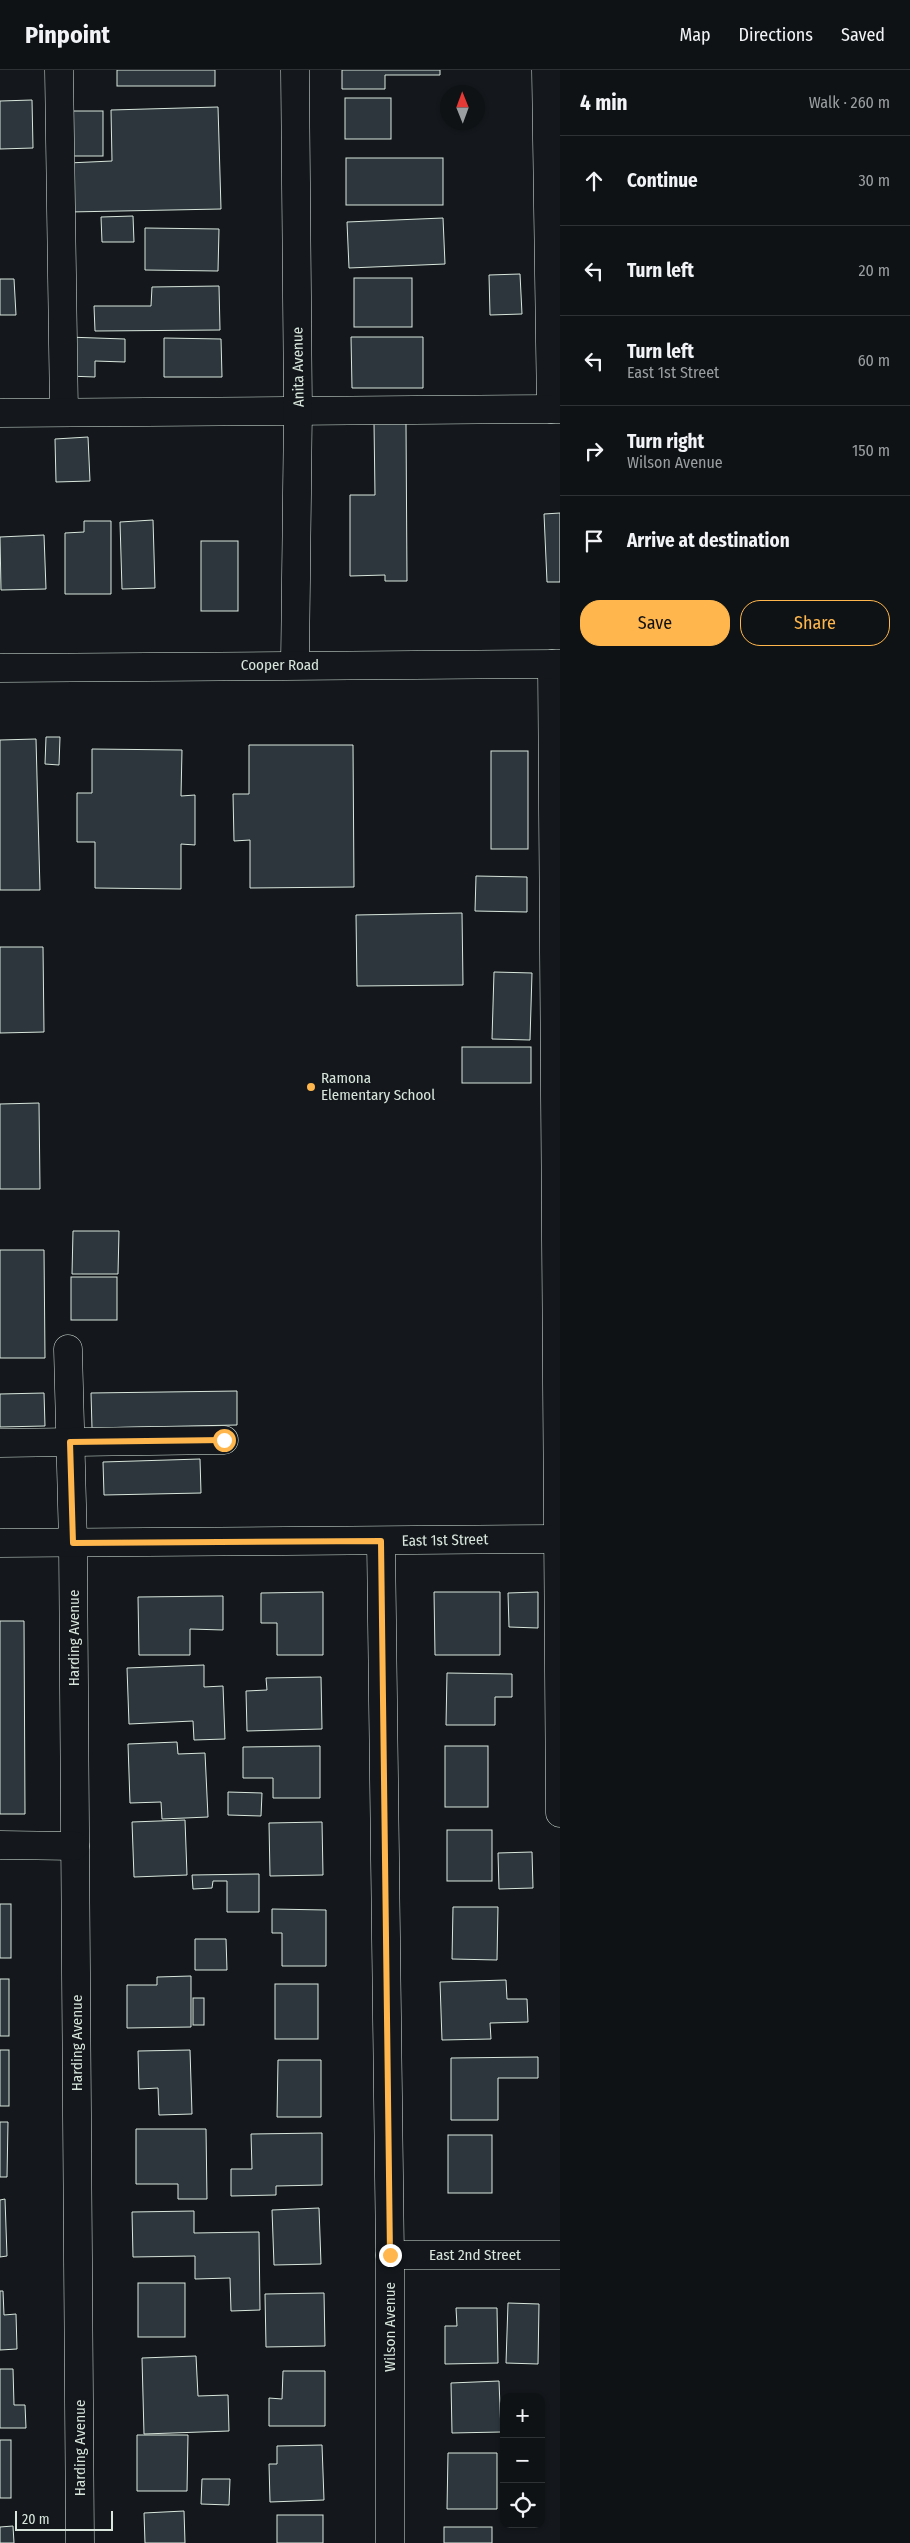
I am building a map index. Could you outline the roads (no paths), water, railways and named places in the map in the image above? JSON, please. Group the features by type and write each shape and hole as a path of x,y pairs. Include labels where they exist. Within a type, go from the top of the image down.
{"street":[{"path":"59,70 64,412"},
{"name":"Anita Avenue","path":"295,70 298,409 295,664"},
{"path":"0,413 298,409 556,409 546,70"},
{"name":"Cooper Road","path":"0,668 295,664 556,664"},
{"path":"556,664 560,1812"},
{"name":"Harding Avenue","path":"68,1349 73,1543 80,2543"},
{"path":"0,1443 224,1440"},
{"name":"East 1st Street","path":"0,1543 559,1539"},
{"name":"Wilson Avenue","path":"381,1541 390,2255 390,2543"},
{"path":"0,1845 75,1846"},
{"name":"East 2nd Street","path":"390,2255 560,2255"}],"place":[{"name":"Ramona Elementary School","path":"311,1087"}]}
